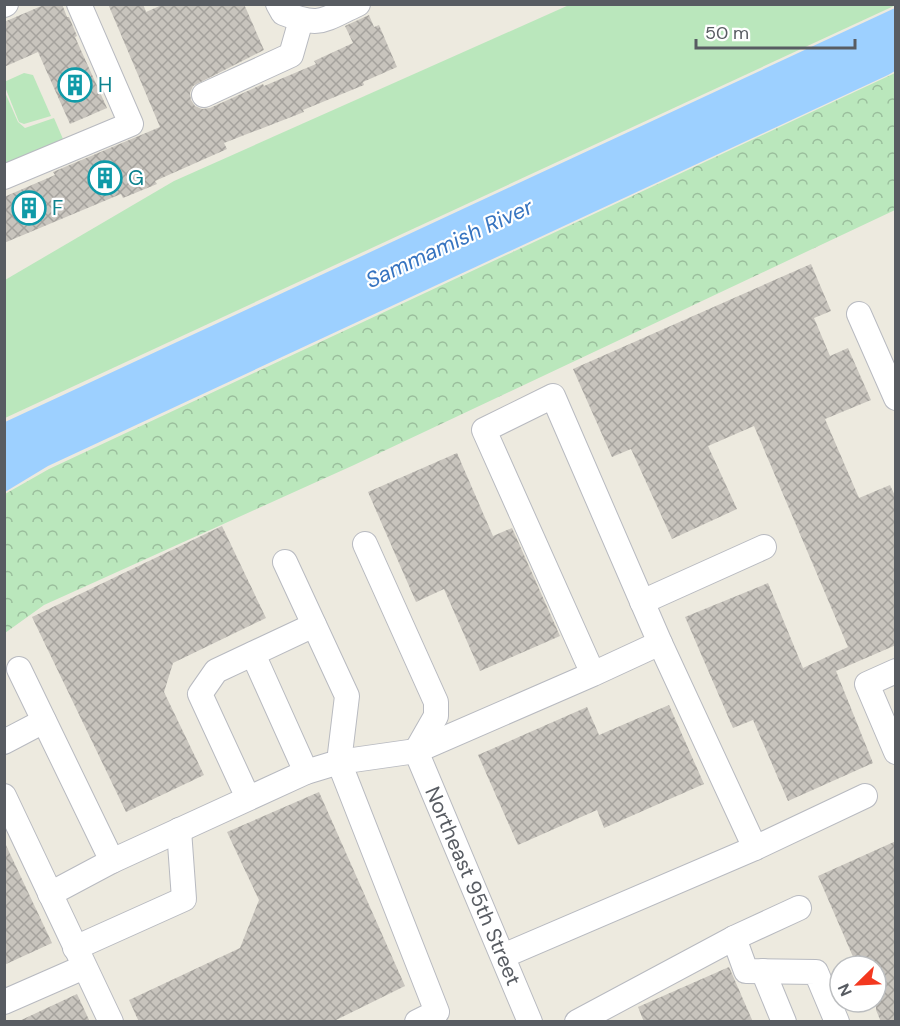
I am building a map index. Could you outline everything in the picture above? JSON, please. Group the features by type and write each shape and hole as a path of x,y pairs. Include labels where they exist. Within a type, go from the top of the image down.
{"street":[{"path":"4,177 131,124 79,4"},
{"path":"278,4 282,13 301,20 320,22 358,4"},
{"path":"204,95 291,55 301,20"},
{"path":"859,314 896,398"},
{"path":"593,674 484,430 553,396 660,643 755,848"},
{"path":"365,544 436,702 436,716 416,751"},
{"path":"642,602 764,547"},
{"path":"285,562 347,696 339,762 437,1012 417,1022"},
{"path":"248,798 200,694 216,671 314,625"},
{"path":"50,894 112,861 306,772 339,762 416,751 660,643"},
{"path":"253,654 306,772"},
{"path":"19,669 112,861"},
{"path":"895,753 867,684 896,671"},
{"path":"4,742 44,721"},
{"name":"Northeast 95th Street","path":"416,751 530,1022"},
{"path":"4,796 111,1022"},
{"path":"503,956 755,848 865,796"},
{"path":"4,1002 184,899 179,830"},
{"path":"576,1022 611,1013 734,938 799,908"},
{"path":"734,938 746,971 816,972 837,1022"},
{"path":"763,971 784,1022"}],"green space":[{"path":"569,5 896,5 5,418 5,280 174,181"},
{"path":"24,73 33,75 51,116 24,124 19,122 4,82"},
{"path":"895,73 895,210 354,465 44,605 5,633 5,494 49,469"},
{"path":"4,90 18,122 25,128 54,118 63,139 9,164 5,163"}],"water":[{"name":"Sammamish River","path":"895,8 895,71 888,75 48,466 5,492 5,422"}],"building":[{"path":"46,4 62,4 107,108 70,124 38,52 4,67 4,22"},
{"path":"108,4 143,4 146,12 164,4 244,4 264,50 193,86 190,93 191,100 195,106 202,109 210,108 263,84 264,86 316,64 314,61 353,43 345,26 369,15 374,27 379,25 397,67 363,82 364,85 303,110 304,112 224,143 227,149 155,181 157,184 123,198 121,194 4,243 4,197 55,175 53,172 160,127"},
{"path":"811,264 831,311 814,318 830,356 848,348 871,400 825,419 859,498 890,485 896,498 896,645 836,671 873,763 788,801 753,720 733,728 685,617 768,583 803,668 848,647 754,426 708,446 737,509 672,539 631,449 612,457 573,369"},
{"path":"457,453 493,536 512,528 560,636 480,671 444,589 416,602 368,492"},
{"path":"222,526 266,618 173,663 164,692 204,775 126,812 32,617"},
{"path":"669,705 704,784 604,828 597,810 518,845 478,755 587,707 599,735"},
{"path":"319,792 405,986 332,1022 139,1022 129,1000 240,948 259,900 227,832"},
{"path":"4,841 52,943 4,965"},
{"path":"896,841 896,1022 881,1022 878,1014 888,1014 888,954 852,954 818,876"},
{"path":"729,967 753,1022 644,1022 638,1007"},
{"path":"77,994 90,1022 17,1022"}],"place":[{"name":"H","path":"75,85"},
{"name":"G","path":"105,178"},
{"name":"F","path":"29,208"}]}
